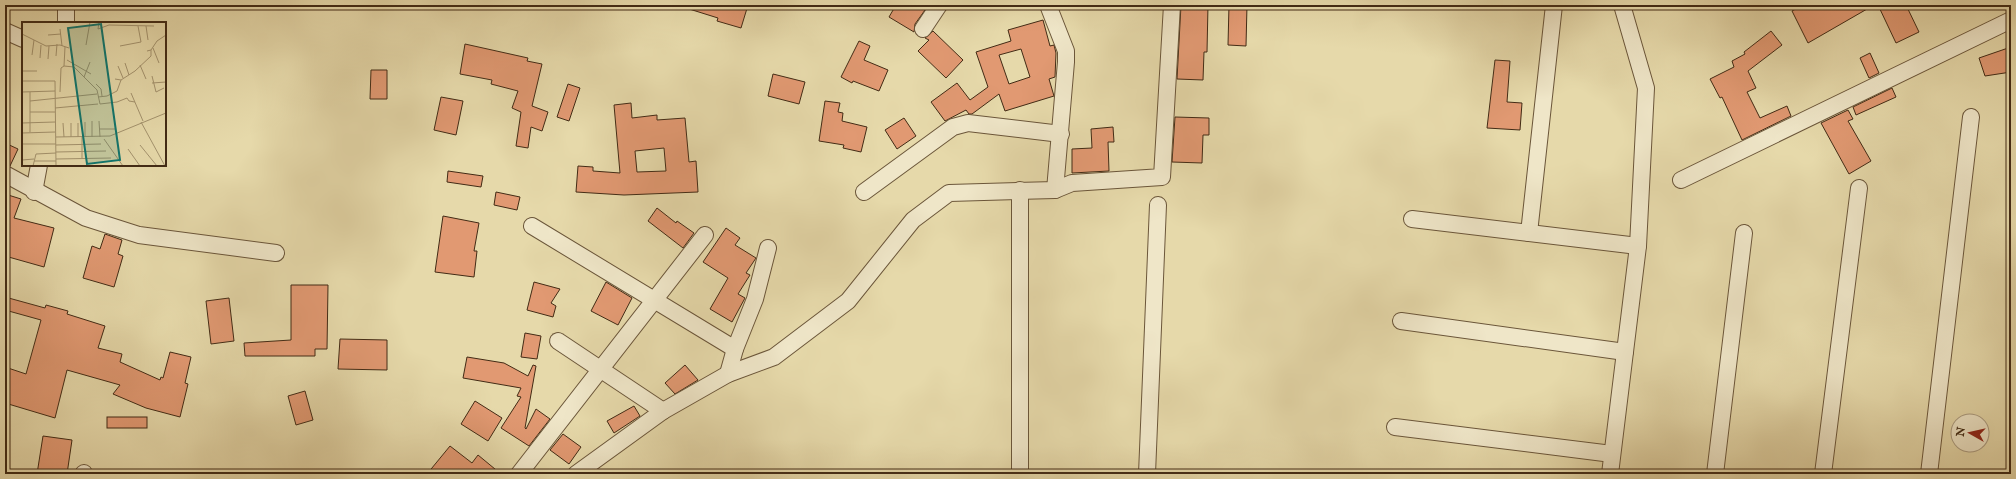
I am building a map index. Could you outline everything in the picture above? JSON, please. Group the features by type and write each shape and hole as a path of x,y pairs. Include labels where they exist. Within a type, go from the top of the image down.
{"street":[{"path":"66,5 66,22"},
{"path":"923,28 939,5"},
{"path":"1048,5 1066,51 1061,134 1055,190"},
{"path":"576,474 663,411 728,374 774,356 848,301 913,220 949,193 1055,190 1072,184 1162,176 1172,5"},
{"path":"1529,233 1554,5"},
{"path":"1610,474 1638,246 1646,88 1622,5"},
{"path":"1681,180 2011,20"},
{"path":"5,31 22,39"},
{"path":"1929,474 1971,117"},
{"path":"864,192 953,127 968,123 1061,134"},
{"path":"34,192 39,166"},
{"path":"5,174 34,192 86,218 139,235 276,253"},
{"path":"1823,474 1859,188"},
{"path":"1020,190 1020,474"},
{"path":"1147,474 1158,205"},
{"path":"1412,220 1638,246"},
{"path":"532,226 734,349"},
{"path":"1715,474 1744,233"},
{"path":"519,474 705,235"},
{"path":"728,374 734,349 755,299 768,248"},
{"path":"1401,321 1625,352"},
{"path":"558,341 663,411"},
{"path":"1395,427 1612,454"}],"building":[{"path":"686,5 748,5 741,28 717,21 718,18 686,8"},
{"path":"896,5 917,5 925,10 915,24 914,32 889,17"},
{"path":"1181,5 1208,5 1207,52 1204,52 1203,80 1177,79"},
{"path":"1229,5 1247,5 1246,46 1228,45"},
{"path":"1803,5 1874,5 1808,43 1792,11"},
{"path":"1878,5 1906,5 1919,32 1896,43"},
{"path":"1043,20 1050,46 1054,45 1056,53 1055,77 1049,79 1054,96 1005,111 999,94 972,114 969,114 966,110 945,121 931,102 957,83 970,100 988,87 976,52 1011,41 1008,30","holes":["1021,49 1030,77 1009,84 999,55"]},
{"path":"933,31 963,60 946,78 918,51 929,40 925,38"},
{"path":"1771,31 1782,45 1748,71 1756,88 1747,92 1760,118 1787,106 1791,116 1742,140 1722,97 1720,98 1710,79 1734,67 1732,61 1745,54 1744,52"},
{"path":"859,41 870,46 864,60 888,70 879,91 853,81 852,83 841,77"},
{"path":"465,44 528,58 527,61 542,64 532,106 548,112 542,131 531,127 528,148 516,146 521,112 512,108 518,91 491,84 492,80 460,74"},
{"path":"2011,47 2011,72 1985,76 1979,58"},
{"path":"1870,53 1879,73 1869,78 1860,58"},
{"path":"1495,60 1510,61 1507,102 1522,103 1520,130 1487,128"},
{"path":"371,70 387,70 387,99 370,99"},
{"path":"773,74 805,82 799,104 768,96"},
{"path":"568,84 580,88 569,121 557,117"},
{"path":"1892,88 1896,97 1856,115 1853,107"},
{"path":"441,97 463,101 456,135 434,130"},
{"path":"825,101 840,103 838,112 843,113 842,121 867,127 861,152 843,148 844,145 819,141"},
{"path":"631,103 632,118 657,115 657,120 685,118 689,162 696,161 698,192 624,195 576,192 578,166 593,167 593,171 620,173 614,105","holes":["664,148 666,171 637,172 635,151"]},
{"path":"1848,110 1853,119 1848,121 1871,161 1849,174 1821,123"},
{"path":"1175,117 1209,118 1209,135 1203,135 1202,163 1172,162"},
{"path":"904,118 916,136 897,149 885,130"},
{"path":"1113,127 1114,142 1108,142 1109,171 1072,173 1072,149 1092,148 1091,129"},
{"path":"5,143 18,149 10,166 5,165"},
{"path":"448,171 483,176 481,187 447,182"},
{"path":"496,192 520,197 517,210 494,205"},
{"path":"5,194 21,199 14,218 54,228 44,267 5,256"},
{"path":"657,208 676,223 677,221 694,233 683,248 648,221"},
{"path":"443,216 479,223 474,251 477,251 474,277 435,272"},
{"path":"726,228 740,238 735,245 756,258 746,273 750,275 738,294 745,298 732,322 710,309 728,278 703,262"},
{"path":"105,234 122,240 118,254 123,256 114,287 83,278 92,246 100,249"},
{"path":"534,282 560,289 551,303 556,306 553,317 527,310"},
{"path":"606,282 632,298 618,325 591,311"},
{"path":"291,285 328,285 327,349 315,349 315,356 245,356 244,343 291,340"},
{"path":"5,297 45,308 46,305 68,311 67,314 105,326 98,348 122,354 120,362 160,380 161,377 163,378 170,352 191,357 185,383 188,384 180,417 146,408 113,394 120,385 67,370 55,418 5,403 5,378 8,368 26,374 41,320 5,310"},
{"path":"229,298 234,341 211,344 206,301"},
{"path":"525,333 541,336 537,359 521,357"},
{"path":"340,339 387,340 387,370 338,369"},
{"path":"467,357 504,363 528,376 533,365 536,366 525,428 526,429 536,409 550,419 529,446 501,428 521,397 517,396 521,388 463,378"},
{"path":"685,365 698,380 675,394 665,383"},
{"path":"305,391 313,420 296,425 288,396"},
{"path":"475,401 502,418 488,441 461,424"},
{"path":"634,406 640,416 614,433 607,421"},
{"path":"107,417 147,417 147,428 107,428"},
{"path":"563,434 581,447 569,464 550,450"},
{"path":"43,436 72,440 67,474 37,474"},
{"path":"450,446 472,463 478,455 501,474 427,474"}]}
